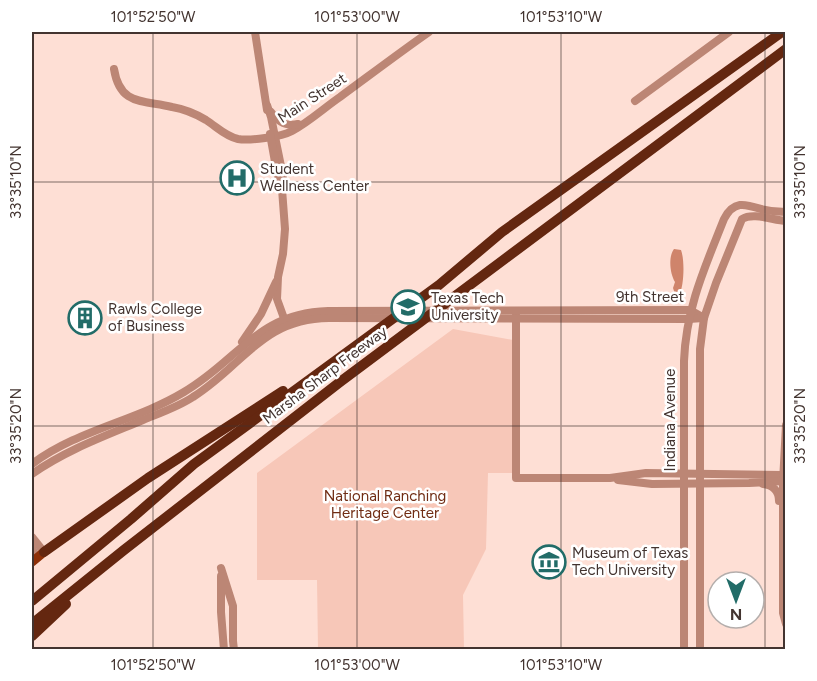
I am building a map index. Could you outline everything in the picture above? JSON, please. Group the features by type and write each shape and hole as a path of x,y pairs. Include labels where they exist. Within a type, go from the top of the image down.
{"highway":[{"name":"Marsha Sharp Freeway","path":"32,601 194,464 439,285 502,232 782,32"},
{"name":"Marsha Sharp Freeway","path":"32,624 123,550 359,368 786,49"},
{"path":"38,557 148,478 314,371 373,329 386,324"},
{"path":"32,636 123,550"}],"street":[{"path":"255,32 267,105 272,117 273,136 283,176 285,229 277,299 285,322"},
{"name":"Main Street","path":"114,69 117,83 131,98 179,108 206,120 224,134 237,139 251,140 290,132 429,32"},
{"path":"635,101 729,32"},
{"path":"267,105 283,124 291,126 307,121"},
{"name":"Indiana Avenue","path":"684,650 684,361 690,310 725,216 732,208 747,204 766,210 786,212"},
{"name":"Indiana Avenue","path":"700,650 700,353 704,318 712,292 742,219 752,215 786,221"},
{"path":"236,351 261,314 278,277"},
{"name":"9th Street","path":"285,322 315,319 453,319 690,310 704,318"},
{"name":"9th Street","path":"285,322 300,314 322,311 463,311 516,315 704,318"},
{"path":"516,315 516,478 610,478 646,473 784,478"},
{"path":"32,464 72,441 182,393 198,384 266,328 285,322"},
{"path":"32,474 51,461 83,445 185,402 215,381 258,342 285,322"},
{"path":"786,425 783,512 783,616 786,624"},
{"path":"610,478 640,483 766,484 773,488 779,496 779,505 783,512"},
{"path":"749,483 784,478"},
{"path":"32,537 38,557"},
{"path":"32,548 38,557"},
{"path":"224,650 221,568 233,606 234,650"}],"green space":[{"name":"National Ranching Heritage Center","path":"453,329 513,340 514,473 488,473 486,549 463,595 464,649 318,649 317,580 257,580 257,473"}],"shaded area":[{"path":"674,249 681,250 683,260 683,280 679,296 675,294 673,288 675,282 670,266"}],"place":[{"name":"Student Wellness Center","path":"237,178"},
{"name":"Texas Tech University","path":"408,307"},
{"name":"Rawls College of Business","path":"85,318"},
{"name":"Museum of Texas Tech University","path":"549,562"}]}
